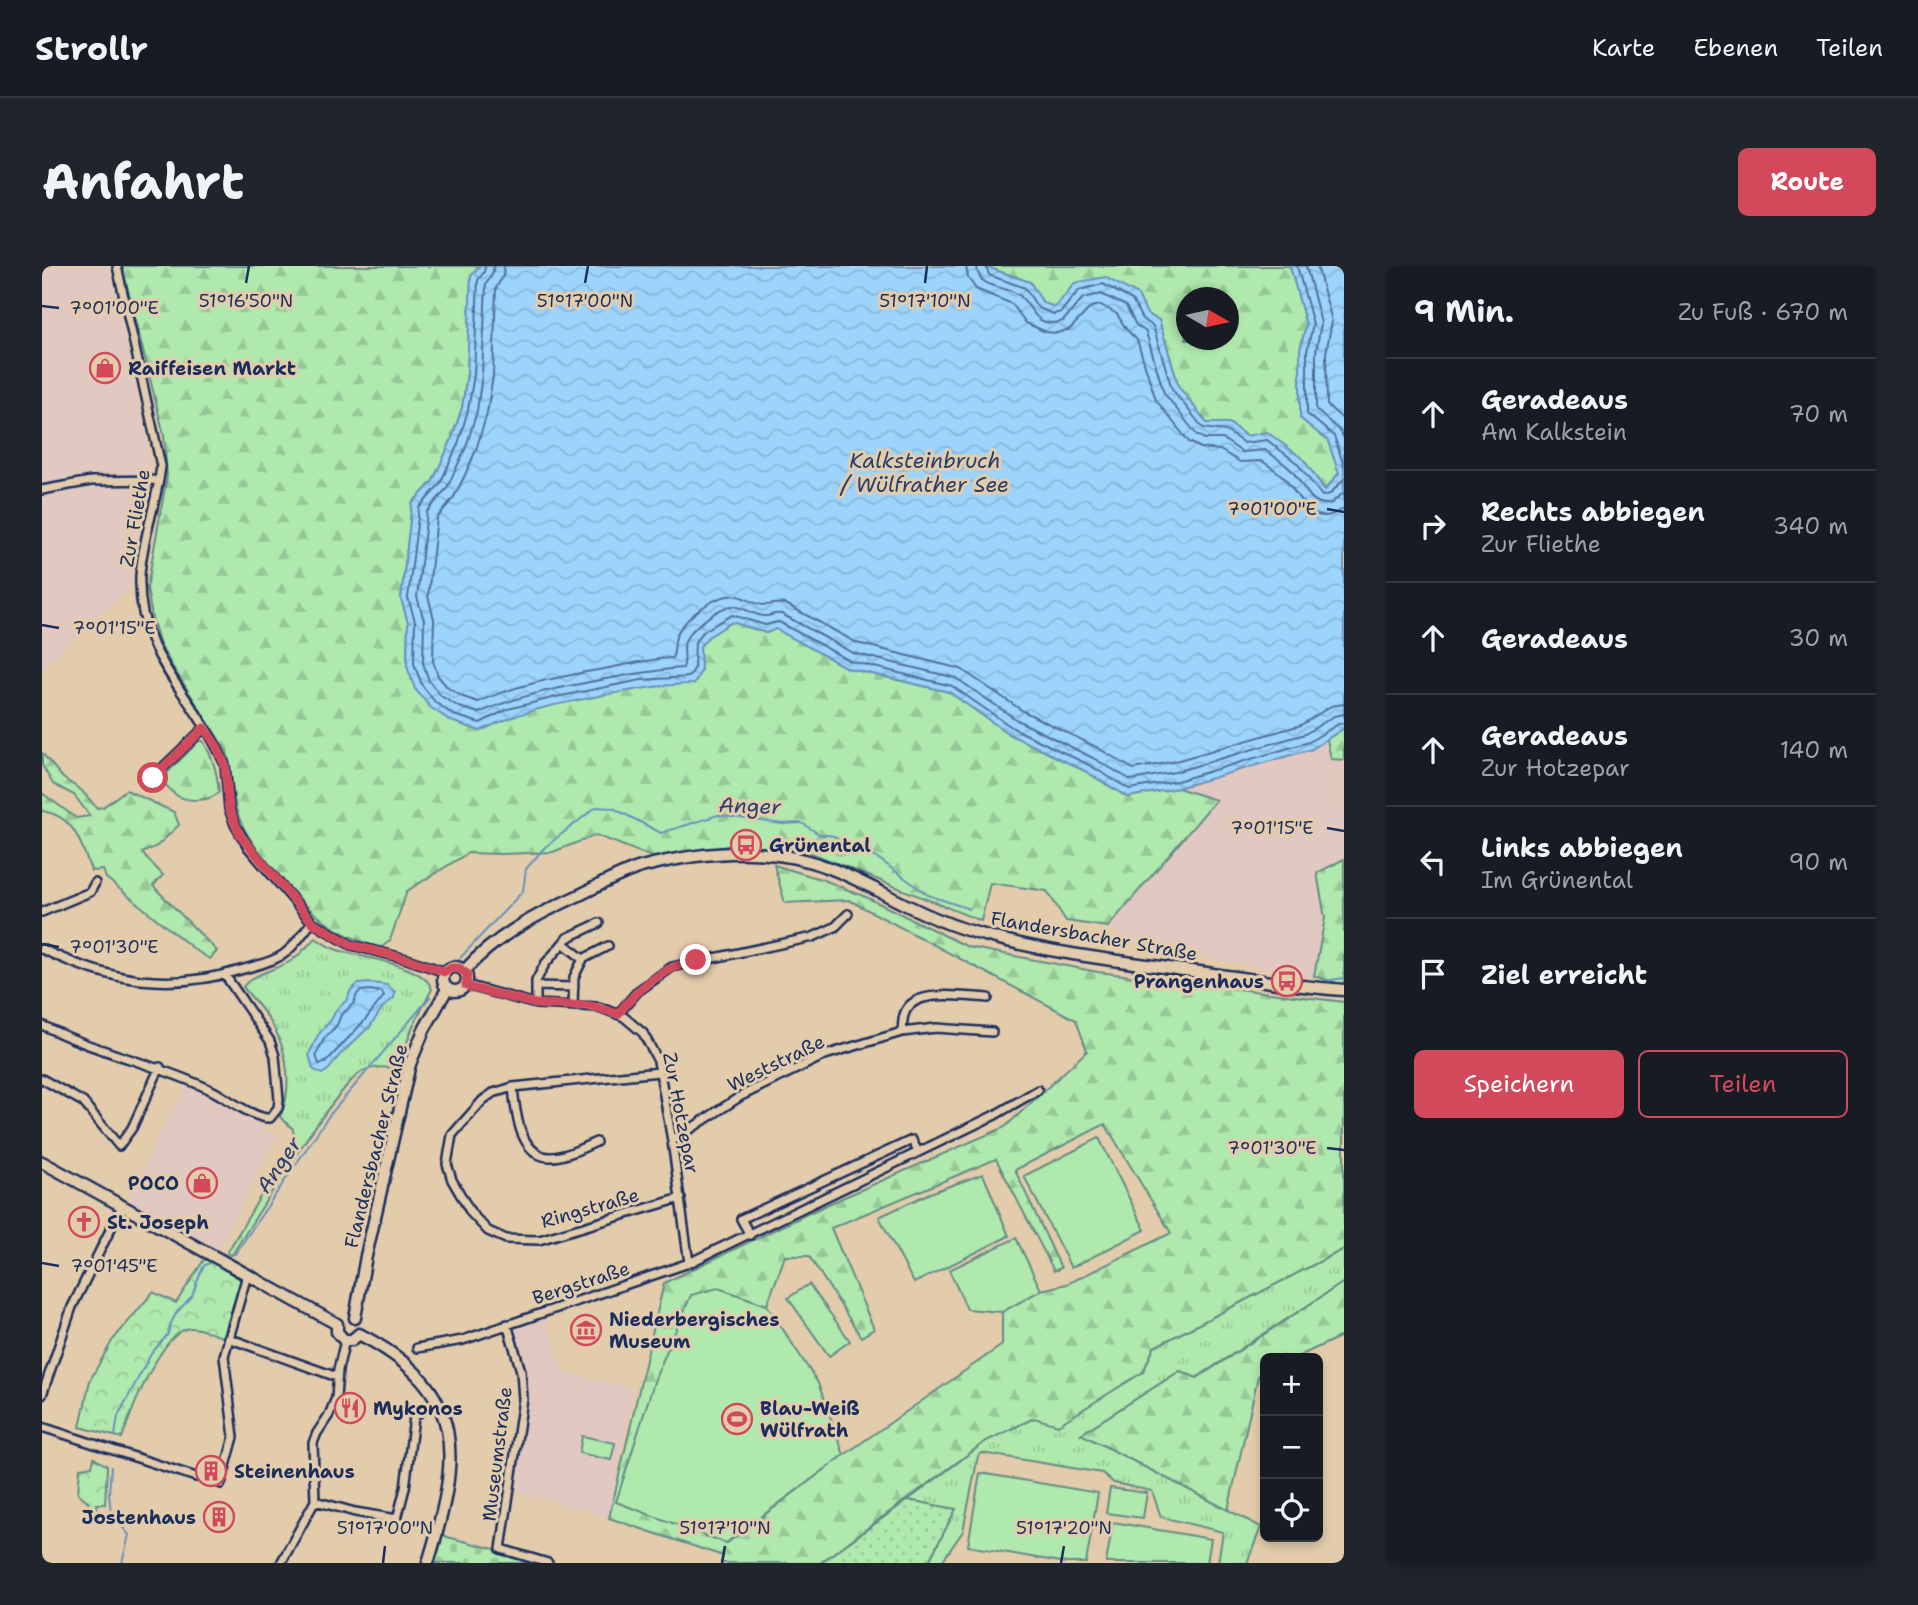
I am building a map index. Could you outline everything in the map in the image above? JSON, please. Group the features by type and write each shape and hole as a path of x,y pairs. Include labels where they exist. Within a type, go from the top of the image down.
{"street":[{"name":"Zur Fliethe","path":"117,266 158,452 159,480 142,563 144,618 160,660 216,745 225,765 229,809 240,835 312,922 351,945 445,972"},
{"path":"42,489 91,481 159,480"},
{"path":"153,778 204,728"},
{"name":"Flandersbacher Straße","path":"464,971 490,945 509,931 541,913 639,868 725,852 747,852 808,861 853,877 881,893 947,922 1003,940 1087,956 1344,990"},
{"path":"42,912 90,892 95,883"},
{"path":"618,1014 638,991 672,967 813,937 835,927 848,915"},
{"path":"42,949 73,964 113,977 175,981 225,975 282,956 292,948 312,922"},
{"path":"536,1004 536,981 545,964 567,938 599,923"},
{"path":"563,943 583,960"},
{"path":"573,1005 574,977 583,960 608,947"},
{"path":"453,967 464,971 468,979 466,985 458,992 447,989 443,983 445,972 453,967"},
{"path":"42,1025 94,1046 160,1067 257,1115 270,1118 278,1108 275,1056 260,1023 225,975"},
{"name":"Zur Hotzepar","path":"466,985 536,1004 599,1007 636,1025 648,1040 658,1061 689,1263"},
{"path":"536,986 574,987"},
{"name":"Flandersbacher Straße","path":"355,1318 361,1280 410,1064 424,1030 447,989"},
{"path":"902,1032 903,1017 910,1005 922,999 942,996 988,998"},
{"name":"Weststraße","path":"672,1141 741,1096 825,1055 902,1032 936,1028 992,1032"},
{"path":"42,1079 83,1102 119,1146 132,1128 160,1067"},
{"name":"Ringstraße","path":"659,1072 513,1087 493,1093 452,1135 447,1164 452,1180 471,1213 488,1231 506,1239 539,1240 681,1198"},
{"path":"513,1087 519,1125 527,1143 539,1155 551,1157 571,1153 596,1142"},
{"name":"Bergstraße","path":"417,1348 456,1342 689,1263 995,1115 1038,1090"},
{"path":"750,1235 741,1219 912,1140 918,1152"},
{"path":"42,1162 337,1324"},
{"path":"42,1395 72,1307 122,1206"},
{"path":"221,1484 234,1437 224,1356 247,1275"},
{"path":"337,1324 347,1316 355,1318 360,1326 359,1334 354,1339 345,1340"},
{"path":"337,1324 337,1332 345,1340"},
{"name":"Museumstraße","path":"507,1324 521,1371 523,1399 501,1549 548,1563"},
{"path":"359,1334 393,1354 416,1373 432,1395 448,1430 448,1491 429,1563"},
{"path":"228,1338 337,1377"},
{"path":"284,1562 315,1501 313,1450 317,1433 334,1405 345,1340"},
{"path":"315,1501 355,1512 397,1519 403,1498 414,1417 418,1414"},
{"path":"42,1427 196,1477"}],"shaded area":[{"path":"42,266 110,266 146,435 149,469 148,495 131,587 42,671"},
{"path":"1344,728 1344,984 1129,943 1108,927 1216,801 1178,788 1312,749"},
{"path":"188,1084 277,1135 219,1250 128,1201 157,1138"},
{"path":"546,1317 563,1372 634,1388 609,1518 513,1490 522,1441 526,1391 514,1329"}],"green space":[{"path":"122,266 480,266 471,277 467,374 462,408 433,481 412,504 401,599 408,622 407,666 480,731 510,716 557,704 667,684 701,671 700,646 708,637 732,622 766,633 776,628 847,668 949,692 1009,734 1085,771 1127,797 1178,788 1216,800 1108,927 1066,921 1047,891 990,883 981,921 809,852 729,846 652,857 596,835 553,852 468,853 407,891 390,940 381,948 346,935 304,903 276,874 252,842 238,815 227,752 160,644 147,588 167,476 164,435"},
{"path":"984,266 1290,266 1306,325 1300,350 1300,418 1328,441 1339,473 1325,490 1303,459 1246,436 1229,423 1207,423 1179,387 1159,320 1075,283 1055,308 1043,303 1030,282"},
{"path":"1344,728 1344,760 1331,759 1327,739"},
{"path":"199,741 203,741 212,759 219,792 210,798 186,799 169,789 164,782 165,775"},
{"path":"42,753 63,778 81,790 97,808 103,807 126,790 174,812 179,825 157,846 142,853 163,875 153,886 217,951 210,959 195,950 106,878 103,870 91,871 75,832 62,819 42,811 42,793 76,818 90,816 74,795 53,784 42,765"},
{"path":"1344,859 1344,985 1314,976 1325,918 1317,873"},
{"path":"774,865 824,880 868,898 968,947 1098,972 1344,1002 1344,1249 1154,1347 1143,1372 1058,1425 1034,1418 986,1441 820,1563 721,1563 723,1556 609,1518 664,1283 824,1206 1005,1127 1087,1051 1076,1020 849,900 785,903","holes":["1105,1124 1171,1233 1067,1284 1041,1290 1002,1312 1002,1345 844,1455 727,1543 616,1502 718,1288 767,1305 785,1256 809,1256 861,1337 874,1329 831,1228 996,1159 1054,1271 1061,1268 1015,1170"]},
{"path":"315,938 335,949 403,967 426,980 432,989 413,1026 397,1069 369,1069 352,1080 316,1125 232,1255 227,1253 294,1139 293,1129 280,1117 287,1083 282,1047 270,1021 243,987 259,975 291,961"},
{"path":"1099,1138 1145,1230 1071,1268 1024,1176"},
{"path":"983,1174 1009,1236 914,1283 879,1217 930,1193"},
{"path":"1016,1238 1041,1290 1002,1312 967,1309 949,1270"},
{"path":"1344,1249 1344,1282 1196,1378 1180,1371 1081,1434 1260,1526 1247,1563 1218,1563 1223,1532 1161,1517 1152,1491 1114,1483 1102,1473 982,1453 978,1456 963,1531 941,1563 928,1563 955,1510 908,1500 986,1441 1143,1372 1154,1347"},
{"path":"205,1258 241,1280 223,1337 192,1328 181,1331 170,1342 149,1374 122,1438 80,1427 90,1380 112,1341 153,1292 176,1303"},
{"path":"1344,1282 1344,1335 1306,1353 1260,1353 1260,1375 1228,1510 1081,1434 1180,1371 1197,1378"},
{"path":"809,1284 850,1341 829,1356 788,1298"},
{"name":"Blau-Weiß Wülfrath","path":"718,1288 767,1305 818,1383 844,1455 726,1543 616,1502 656,1376 691,1295"},
{"path":"582,1436 615,1443 611,1460 579,1453"},
{"path":"94,1458 107,1466 105,1504 97,1504 96,1510 88,1510 88,1502 78,1493 80,1468 92,1466"},
{"path":"980,1473 1098,1493 1086,1563 1066,1563 968,1546"},
{"path":"1110,1488 1147,1493 1143,1518 1106,1513"},
{"path":"908,1500 956,1509 928,1563 820,1563"},
{"path":"1113,1522 1211,1539 1207,1563 1106,1563"},
{"path":"443,1536 495,1549 498,1554 532,1563 435,1563"}],"water":[{"name":"Kalksteinbruch / Wülfrather See","path":"480,266 984,266 1030,282 1043,303 1055,307 1075,283 1105,277 1138,295 1147,314 1159,320 1179,387 1207,423 1229,423 1246,436 1267,432 1303,459 1325,490 1339,473 1328,441 1300,418 1300,350 1306,325 1290,266 1344,266 1344,728 1312,749 1178,788 1128,797 1085,771 1009,734 949,692 847,668 776,629 766,633 732,622 708,637 700,646 701,671 694,684 649,688 556,705 511,718 480,731 451,721 430,707 415,689 407,666 408,622 401,599 412,504 433,481 462,408 467,374 471,276"},
{"path":"358,984 387,985 395,992 394,998 329,1069 322,1074 313,1069 309,1054 318,1035 336,1010 348,999 350,991"}],"waterway":[{"name":"Anger","path":"460,958 523,891 526,869 544,848 596,807 613,808 661,833 718,815 782,824 802,823 819,834 834,836 843,844 879,859 928,895 969,909"},
{"name":"Anger","path":"1325,981 1344,978"},
{"name":"Anger","path":"235,1254 328,1117 430,997"},
{"name":"Anger","path":"115,1436 118,1416 151,1354 168,1334 177,1312 192,1296 204,1266 209,1263"},
{"name":"Anger","path":"111,1467 111,1513 129,1535 122,1563"}],"place":[{"name":"Raiffeisen Markt","path":"105,368"},
{"name":"Grünental","path":"746,845"},
{"name":"Prangenhaus","path":"1287,981"},
{"name":"POCO","path":"202,1183"},
{"name":"St. Joseph","path":"84,1222"},
{"name":"Niederbergisches Museum","path":"586,1330"},
{"name":"Mykonos","path":"350,1408"},
{"name":"Blau-Weiß Wülfrath","path":"737,1419"},
{"name":"Steinenhaus","path":"211,1471"},
{"name":"Jostenhaus","path":"219,1517"}],"route":[{"path":"153,778 204,728 225,765 229,809 240,835 312,922 351,945 445,972 453,967 459,968 467,974 466,985 472,988 536,1004 591,1006 618,1014 630,998 656,976 672,967 696,960"}]}
